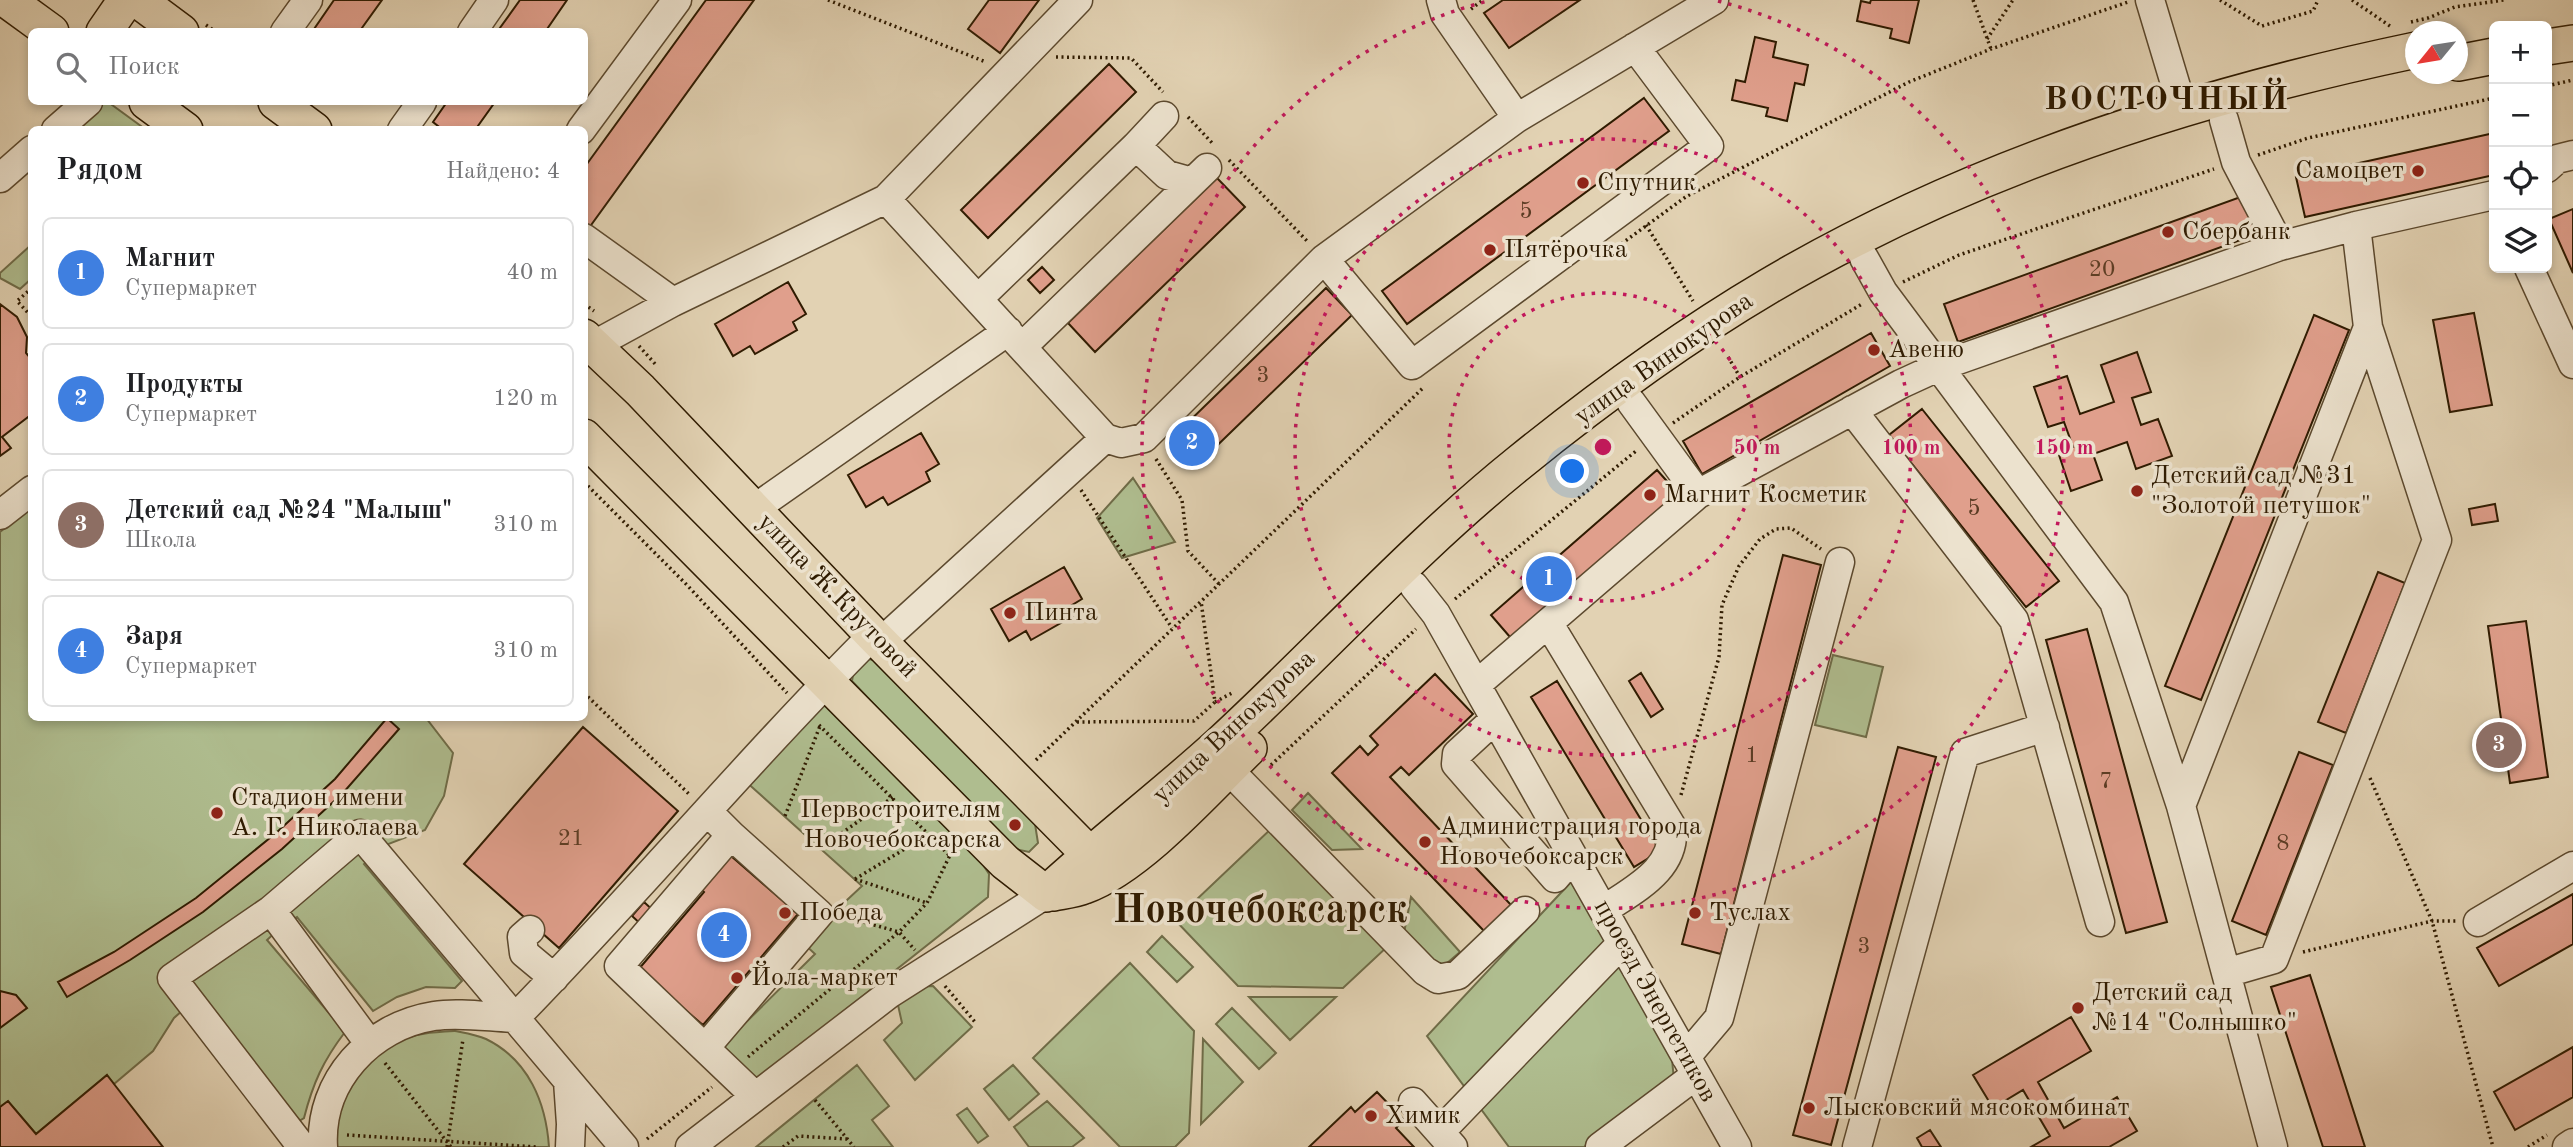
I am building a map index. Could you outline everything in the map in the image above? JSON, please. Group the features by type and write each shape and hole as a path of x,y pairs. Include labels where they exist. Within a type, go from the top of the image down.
{"main road":[{"path":"7,0 46,28"},
{"path":"107,28 126,0"},
{"path":"138,0 176,28"},
{"path":"2552,26 2573,24"},
{"path":"2468,39 2489,36"},
{"path":"2552,46 2573,43"},
{"name":"улица Винокурова","path":"1046,894 1089,854 1150,806 1406,577 1519,463 1625,393 1769,286 1859,249 1941,198 2089,140 2186,120 2294,78 2405,53"},
{"path":"2468,61 2489,57"},
{"name":"улица Винокурова","path":"2186,120 2224,120 2342,88 2405,74"},
{"path":"150,105 179,126"},
{"path":"280,105 309,126"},
{"name":"улица Ж.Крутовой","path":"589,341 754,509 876,639 1089,854"},
{"path":"588,441 1005,862 1046,894"},
{"name":"улица Винокурова","path":"1046,894 1084,886 1114,871 1238,779 1406,577"}],"street":[{"path":"288,28 308,0"},
{"path":"474,28 494,0"},
{"path":"584,126 677,0"},
{"path":"589,341 886,199 1078,0"},
{"path":"1441,0 1445,14 1517,118"},
{"path":"886,199 1105,438 1121,443 1143,438 1324,259 1517,118 1714,0"},
{"path":"2150,0 2186,120"},
{"path":"1324,259 1412,365 1709,146 1635,47"},
{"path":"60,126 84,105"},
{"path":"405,126 420,105"},
{"path":"979,298 1136,146 1171,107"},
{"path":"2224,120 2236,162 2280,246"},
{"path":"1136,146 1167,175 1211,164"},
{"path":"0,178 28,154"},
{"path":"2552,164 2557,159 2573,155"},
{"path":"754,509 1015,339 1211,164"},
{"path":"1476,685 1698,494 1901,384 1938,367 2280,246 2489,196"},
{"path":"2225,973 2274,959 2437,540 2368,327 2356,226"},
{"path":"588,241 673,303"},
{"path":"1859,249 1883,292 2114,602 2181,806 2273,1147"},
{"path":"2531,273 2573,364"},
{"path":"2181,806 2368,327"},
{"path":"1625,393 1698,494"},
{"path":"1853,410 2014,620 2099,922"},
{"path":"316,1142 339,1078 369,1043 387,1031 412,1020 437,1016 514,1018 590,941 707,811 810,717 826,683 1105,438"},
{"path":"0,515 28,493"},
{"path":"1600,1147 1691,1066 1719,1018 1840,562"},
{"name":"проезд Энергетиков","path":"1406,577 1436,614 1737,1147"},
{"path":"1549,624 1672,827 1673,839 1662,867 1604,910"},
{"path":"1495,719 1457,754 1456,764 1555,877 1573,857"},
{"path":"1857,1147 1965,753 2045,727"},
{"path":"1238,779 1425,971 1438,979 1458,975 1524,911"},
{"path":"705,1048 819,914 707,811"},
{"path":"316,1142 172,978 271,910 360,834 624,1147"},
{"path":"619,966 731,835"},
{"path":"2477,922 2573,866"},
{"name":"улица Винокурова","path":"690,1147 890,994 1046,894"},
{"path":"271,910 369,1043"},
{"path":"530,930 522,937 524,953 554,978"},
{"path":"590,941 755,1096"},
{"path":"1413,1102 1446,1139 1622,943"},
{"path":"568,1081 570,1147"},
{"path":"2567,1147 2573,1143"}],"path":[{"path":"828,0 989,63 1050,57 1131,58 1171,107 1211,164 1324,259"},
{"path":"1973,0 1991,49"},
{"path":"1987,39 2013,0"},
{"path":"1613,250 1686,196 1884,94 1991,49 2133,0"},
{"path":"2220,0 2262,26 2313,11 2318,0"},
{"path":"2352,0 2388,27 2428,18 2455,7 2504,0"},
{"path":"2552,85 2573,80"},
{"path":"2256,155 2308,138 2489,99"},
{"path":"1902,282 1959,255 2217,168"},
{"path":"1646,225 1694,303"},
{"path":"28,292 18,301 28,312"},
{"path":"1728,357 1740,377"},
{"path":"1033,763 1424,386"},
{"path":"1143,438 1182,500 1188,551 1219,584"},
{"path":"1068,471 1172,628"},
{"path":"588,486 687,585 810,717 950,856"},
{"path":"1672,827 1719,657 1722,605 1739,566 1760,539 1776,529 1791,528 1840,562"},
{"path":"1074,722 1194,721 1215,702 1201,601"},
{"path":"1238,779 1423,624"},
{"path":"588,697 707,811"},
{"path":"785,816 810,717"},
{"path":"2356,747 2432,920 2493,1147"},
{"path":"819,849 893,797"},
{"path":"927,903 855,879 928,835"},
{"path":"638,1147 900,932 927,903 954,846"},
{"path":"2274,959 2432,920 2477,922"},
{"path":"448,1146 466,1016"},
{"path":"369,1043 448,1146"},
{"path":"815,1100 854,1147"},
{"path":"783,1147 798,1136 847,1139"},
{"path":"316,1142 537,1147"}],"green space":[{"path":"97,105 112,105 141,126 71,126"},
{"path":"28,248 28,282 20,289 0,278 0,273"},
{"path":"1133,478 1175,542 1122,558 1097,518"},
{"name":"Стадион имени А. Г. Николаева","path":"28,509 28,721 428,721 453,753 444,796 425,830 383,846 364,864 462,981 455,988 426,987 397,997 373,1011 297,917 283,925 267,940 345,1032 325,1063 315,1083 304,1118 299,1121 191,1003 174,1018 153,1051 114,1084 107,1075 36,1134 8,1101 0,1107 0,532"},
{"path":"1833,655 1883,667 1866,737 1815,725"},
{"path":"869,659 877,661 1035,824 1038,843 1029,852 1010,848 852,681 854,669"},
{"path":"824,702 976,854 989,874 988,897 753,1083 719,1049 815,954 802,942 862,886 744,780"},
{"path":"1308,793 1362,849 1332,850 1292,810"},
{"path":"1274,826 1388,946 1343,988 1238,986 1175,920"},
{"path":"1571,882 1671,1048 1674,1081 1584,1147 1509,1147 1427,1036"},
{"path":"1411,897 1460,952 1446,964 1436,966 1404,933"},
{"path":"1162,936 1193,967 1177,982 1147,952"},
{"path":"1130,963 1194,1031 1189,1133 1175,1147 1120,1147 1033,1058"},
{"path":"933,986 972,1027 915,1080 884,1040 902,1023 896,996 911,987"},
{"path":"1249,997 1336,997 1290,1040"},
{"path":"1232,1008 1276,1053 1259,1069 1216,1024"},
{"path":"455,1031 486,1039 501,1048 524,1071 539,1099 549,1147 337,1147 338,1115 343,1100 350,1086 369,1062 382,1051 409,1037"},
{"path":"1203,1039 1243,1082 1201,1124"},
{"path":"857,1065 889,1106 872,1120 893,1147 756,1147"},
{"path":"1013,1065 1039,1094 1009,1120 984,1089"},
{"path":"1047,1101 1084,1138 1072,1147 1029,1147 1014,1127"},
{"path":"967,1108 988,1136 978,1143 957,1115"}],"building":[{"path":"334,0 382,0 362,28 315,28"},
{"path":"520,0 567,0 548,28 500,28"},
{"path":"706,0 754,0 588,229 588,162"},
{"path":"989,0 1039,0 1000,53 968,29"},
{"path":"1503,0 1580,0 1509,48 1484,13"},
{"path":"1871,0 1919,0 1909,43 1890,38 1892,29 1857,21 1861,1 1870,3"},
{"path":"1755,37 1776,42 1773,57 1808,65 1804,85 1795,83 1787,121 1766,116 1768,108 1732,100 1736,80 1745,82"},
{"path":"1109,64 1136,92 988,238 961,210"},
{"path":"1644,98 1669,131 1407,324 1382,291"},
{"path":"445,105 493,105 478,126 438,126 433,122"},
{"path":"2489,134 2489,176 2305,217 2296,177"},
{"path":"1217,178 1245,207 1095,352 1068,323"},
{"path":"2246,195 2260,233 1958,342 1944,304"},
{"path":"2573,209 2573,273 2552,226 2552,218"},
{"path":"1042,267 1054,280 1040,293 1028,280"},
{"path":"788,282 806,314 793,322 797,330 755,354 750,346 733,356 715,324"},
{"path":"1326,288 1352,315 1200,462 1174,436"},
{"path":"0,304 17,317 27,337 28,417 2,437 11,448 0,456"},
{"path":"2474,313 2492,405 2450,412 2433,320"},
{"path":"2314,315 2349,330 2201,700 2165,686"},
{"path":"1871,333 1890,366 1702,474 1683,441"},
{"path":"2137,352 2151,392 2132,398 2141,425 2158,419 2172,456 2136,469 2127,442 2093,454 2102,480 2071,491 2058,452 2073,447 2064,422 2048,427 2034,387 2067,376 2080,414 2114,402 2101,365"},
{"path":"1922,409 2059,581 2026,607 1889,435"},
{"path":"921,433 939,464 926,472 930,481 888,505 883,497 866,507 848,475"},
{"path":"1657,470 1682,498 1516,644 1491,615"},
{"path":"2495,504 2498,521 2472,525 2469,509"},
{"path":"1783,555 1821,565 1721,954 1682,944"},
{"path":"1064,567 1082,599 1069,607 1073,616 1031,640 1026,631 1009,641 991,609"},
{"path":"2378,572 2405,583 2346,733 2318,722"},
{"path":"2526,621 2548,777 2510,783 2488,626"},
{"path":"2087,629 2167,922 2126,933 2046,640"},
{"path":"1641,673 1663,709 1651,717 1629,681"},
{"name":"Администрация города Новочебоксарск","path":"1435,674 1473,714 1409,775 1401,767 1390,777 1512,906 1485,932 1332,773 1360,746 1368,755 1378,745 1370,736"},
{"path":"1557,681 1660,851 1634,867 1531,697"},
{"path":"384,721 390,721 399,729 343,793 282,849 203,912 67,997 58,982 114,952 196,898 276,833 335,779"},
{"path":"583,727 678,811 559,948 464,864"},
{"path":"1898,747 1936,757 1831,1145 1793,1135"},
{"path":"2299,752 2333,765 2266,935 2232,921"},
{"path":"731,856 798,914 703,1025 638,970"},
{"path":"2573,894 2573,944 2499,986 2477,948"},
{"path":"644,902 656,913 644,927 632,916"},
{"path":"2310,975 2365,1147 2323,1147 2271,987"},
{"path":"0,991 16,995 27,1008 0,1028"},
{"path":"2071,1017 2091,1051 2038,1082 2064,1128 2117,1097 2137,1131 2109,1147 2031,1147 2050,1136 2023,1090 1993,1108 1973,1075"},
{"path":"2573,1047 2573,1097 2515,1130 2494,1092"},
{"path":"107,1075 163,1147 0,1147 0,1107 8,1101 36,1134"},
{"name":"Химик","path":"1377,1092 1404,1120 1396,1128 1414,1147 1309,1147 1351,1107 1355,1112"},
{"path":"1930,1130 1941,1147 1922,1147 1917,1138"}],"place":[{"name":"Самоцвет","path":"2418,171"},
{"name":"Спутник","path":"1583,183"},
{"name":"Сбербанк","path":"2168,232"},
{"name":"Пятёрочка","path":"1490,250"},
{"name":"Авеню","path":"1874,350"},
{"name":"Продукты","path":"1192,443"},
{"name":"Детский сад №31 \"Золотой петушок\"","path":"2137,491"},
{"name":"Магнит Косметик","path":"1650,495"},
{"name":"Магнит","path":"1549,579"},
{"name":"Пинта","path":"1010,613"},
{"name":"Детский сад №24 \"Малыш\"","path":"2499,745"},
{"name":"Стадион имени А. Г. Николаева","path":"217,813"},
{"name":"Первостроителям Новочебоксарска","path":"1015,825"},
{"name":"Администрация города Новочебоксарск","path":"1425,842"},
{"name":"Победа","path":"785,913"},
{"name":"Туслах","path":"1695,913"},
{"name":"Заря","path":"724,935"},
{"name":"Йола-маркет","path":"737,978"},
{"name":"Детский сад №14 \"Солнышко\"","path":"2078,1008"},
{"name":"Лысковский мясокомбинат","path":"1809,1108"},
{"name":"Химик","path":"1371,1116"}],"district":[{"name":"ВОСТОЧНЫЙ","path":"2167,100"},
{"name":"Новочебоксарск","path":"1260,912"}]}
